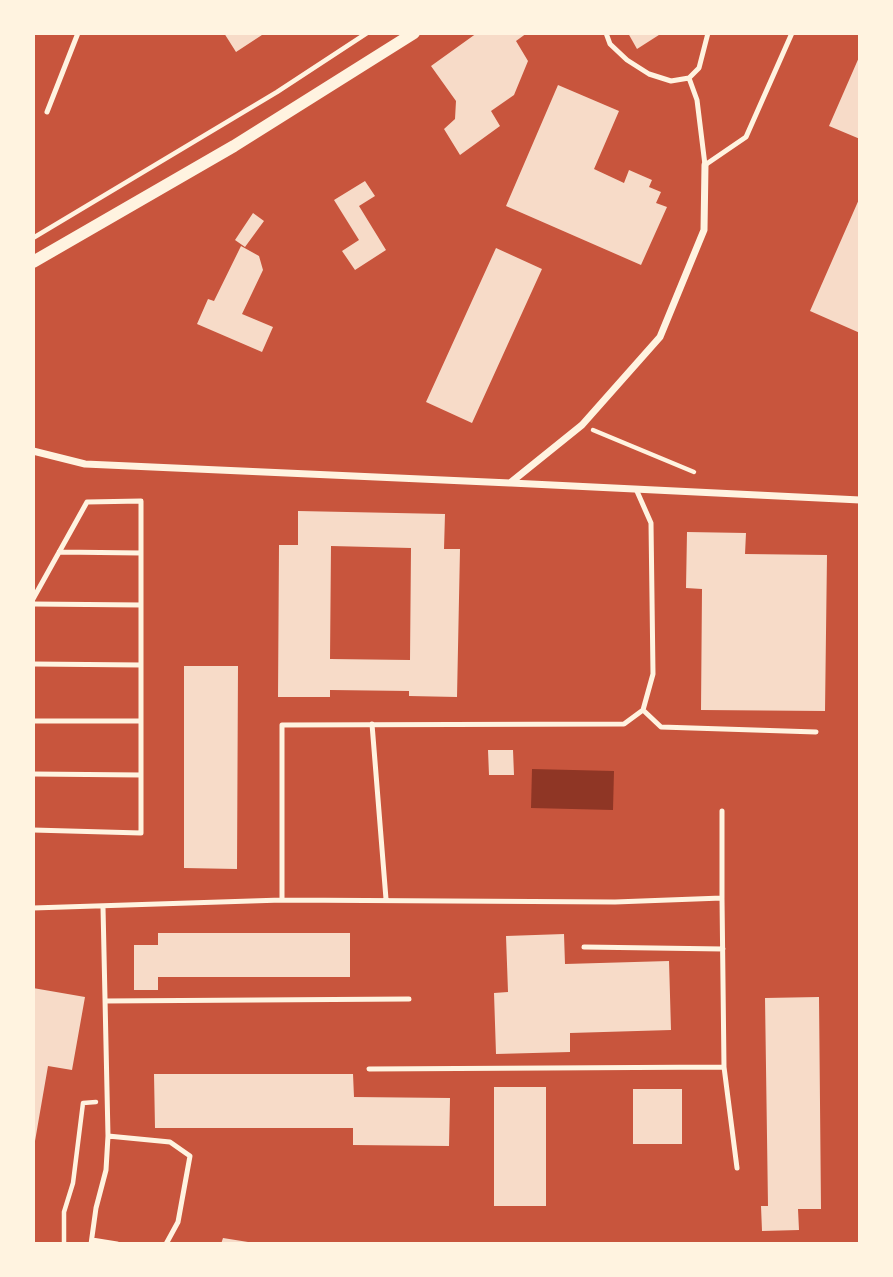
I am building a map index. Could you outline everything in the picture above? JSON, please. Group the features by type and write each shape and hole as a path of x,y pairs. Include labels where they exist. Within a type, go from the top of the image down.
{"street":[{"path":"33,262 234,146 414,33"},
{"path":"510,484 582,425 660,337 704,230 705,165"},
{"path":"33,452 85,464 860,500"}],"lane":[{"path":"47,112 78,33"},
{"path":"606,33 610,44 627,60 649,74 671,81 689,78 699,68 708,33"},
{"path":"689,78 697,100 705,165 746,137 792,33"},
{"path":"282,900 282,725 624,724 643,710 653,674 651,523 636,489"},
{"path":"33,599 87,502 141,501 141,833 33,830"},
{"path":"59,552 141,553"},
{"path":"33,604 141,605"},
{"path":"33,664 141,665"},
{"path":"643,710 661,727 816,732"},
{"path":"33,721 141,721"},
{"path":"372,724 386,900"},
{"path":"33,774 141,775"},
{"path":"722,811 724,1067 737,1168"},
{"path":"33,908 282,900 615,902 722,898"},
{"path":"103,906 106,1170 96,1208 92,1242 117,1244"},
{"path":"584,947 723,949"},
{"path":"105,1001 410,999"},
{"path":"369,1069 724,1067"},
{"path":"107,1136 170,1142 190,1156 178,1222 166,1244"}],"path":[{"path":"33,237 276,92 367,33"},
{"path":"582,425 694,472"},
{"path":"64,1244 64,1212 73,1184 83,1103 107,1101"}],"shaded area":[{"path":"532,769 614,771 613,810 531,808"}],"building":[{"path":"224,33 265,33 236,52"},
{"path":"477,33 527,33 516,41 528,61 514,95 491,111 500,126 460,155 444,129 455,119 456,101 431,66"},
{"path":"628,33 662,33 637,49"},
{"path":"860,55 860,139 829,126"},
{"path":"558,85 619,111 594,169 624,183 629,170 652,180 649,187 661,192 656,203 667,207 641,265 506,206"},
{"path":"365,181 375,196 359,206 386,250 355,270 342,251 359,240 334,200"},
{"path":"860,197 860,333 810,311"},
{"path":"253,213 264,221 245,247 235,240"},
{"path":"241,246 259,256 263,270 242,314 273,327 262,352 197,324 208,299 214,301"},
{"path":"496,248 542,269 472,423 426,402"},
{"path":"298,511 445,514 444,549 460,549 457,697 409,696 409,691 330,690 330,697 278,697 279,545 298,545","holes":["331,546 411,548 410,660 330,659"]},
{"path":"687,532 746,533 745,554 827,555 825,711 701,710 702,589 686,588"},
{"path":"184,666 238,666 237,869 184,868"},
{"path":"488,750 513,750 514,775 489,775"},
{"path":"158,933 350,933 350,977 158,977 158,990 134,990 134,945 158,945"},
{"path":"564,934 565,964 669,961 671,1030 570,1033 570,1052 496,1054 494,993 508,992 506,936"},
{"path":"33,988 85,997 72,1070 48,1066 35,1141"},
{"path":"819,997 821,1209 798,1209 799,1230 762,1231 761,1206 768,1206 765,998"},
{"path":"154,1074 353,1074 354,1097 450,1098 449,1146 353,1145 353,1128 155,1128"},
{"path":"494,1087 546,1087 546,1206 494,1206"},
{"path":"633,1089 682,1089 682,1144 633,1144"},
{"path":"223,1238 248,1242 248,1244 221,1244"}]}
